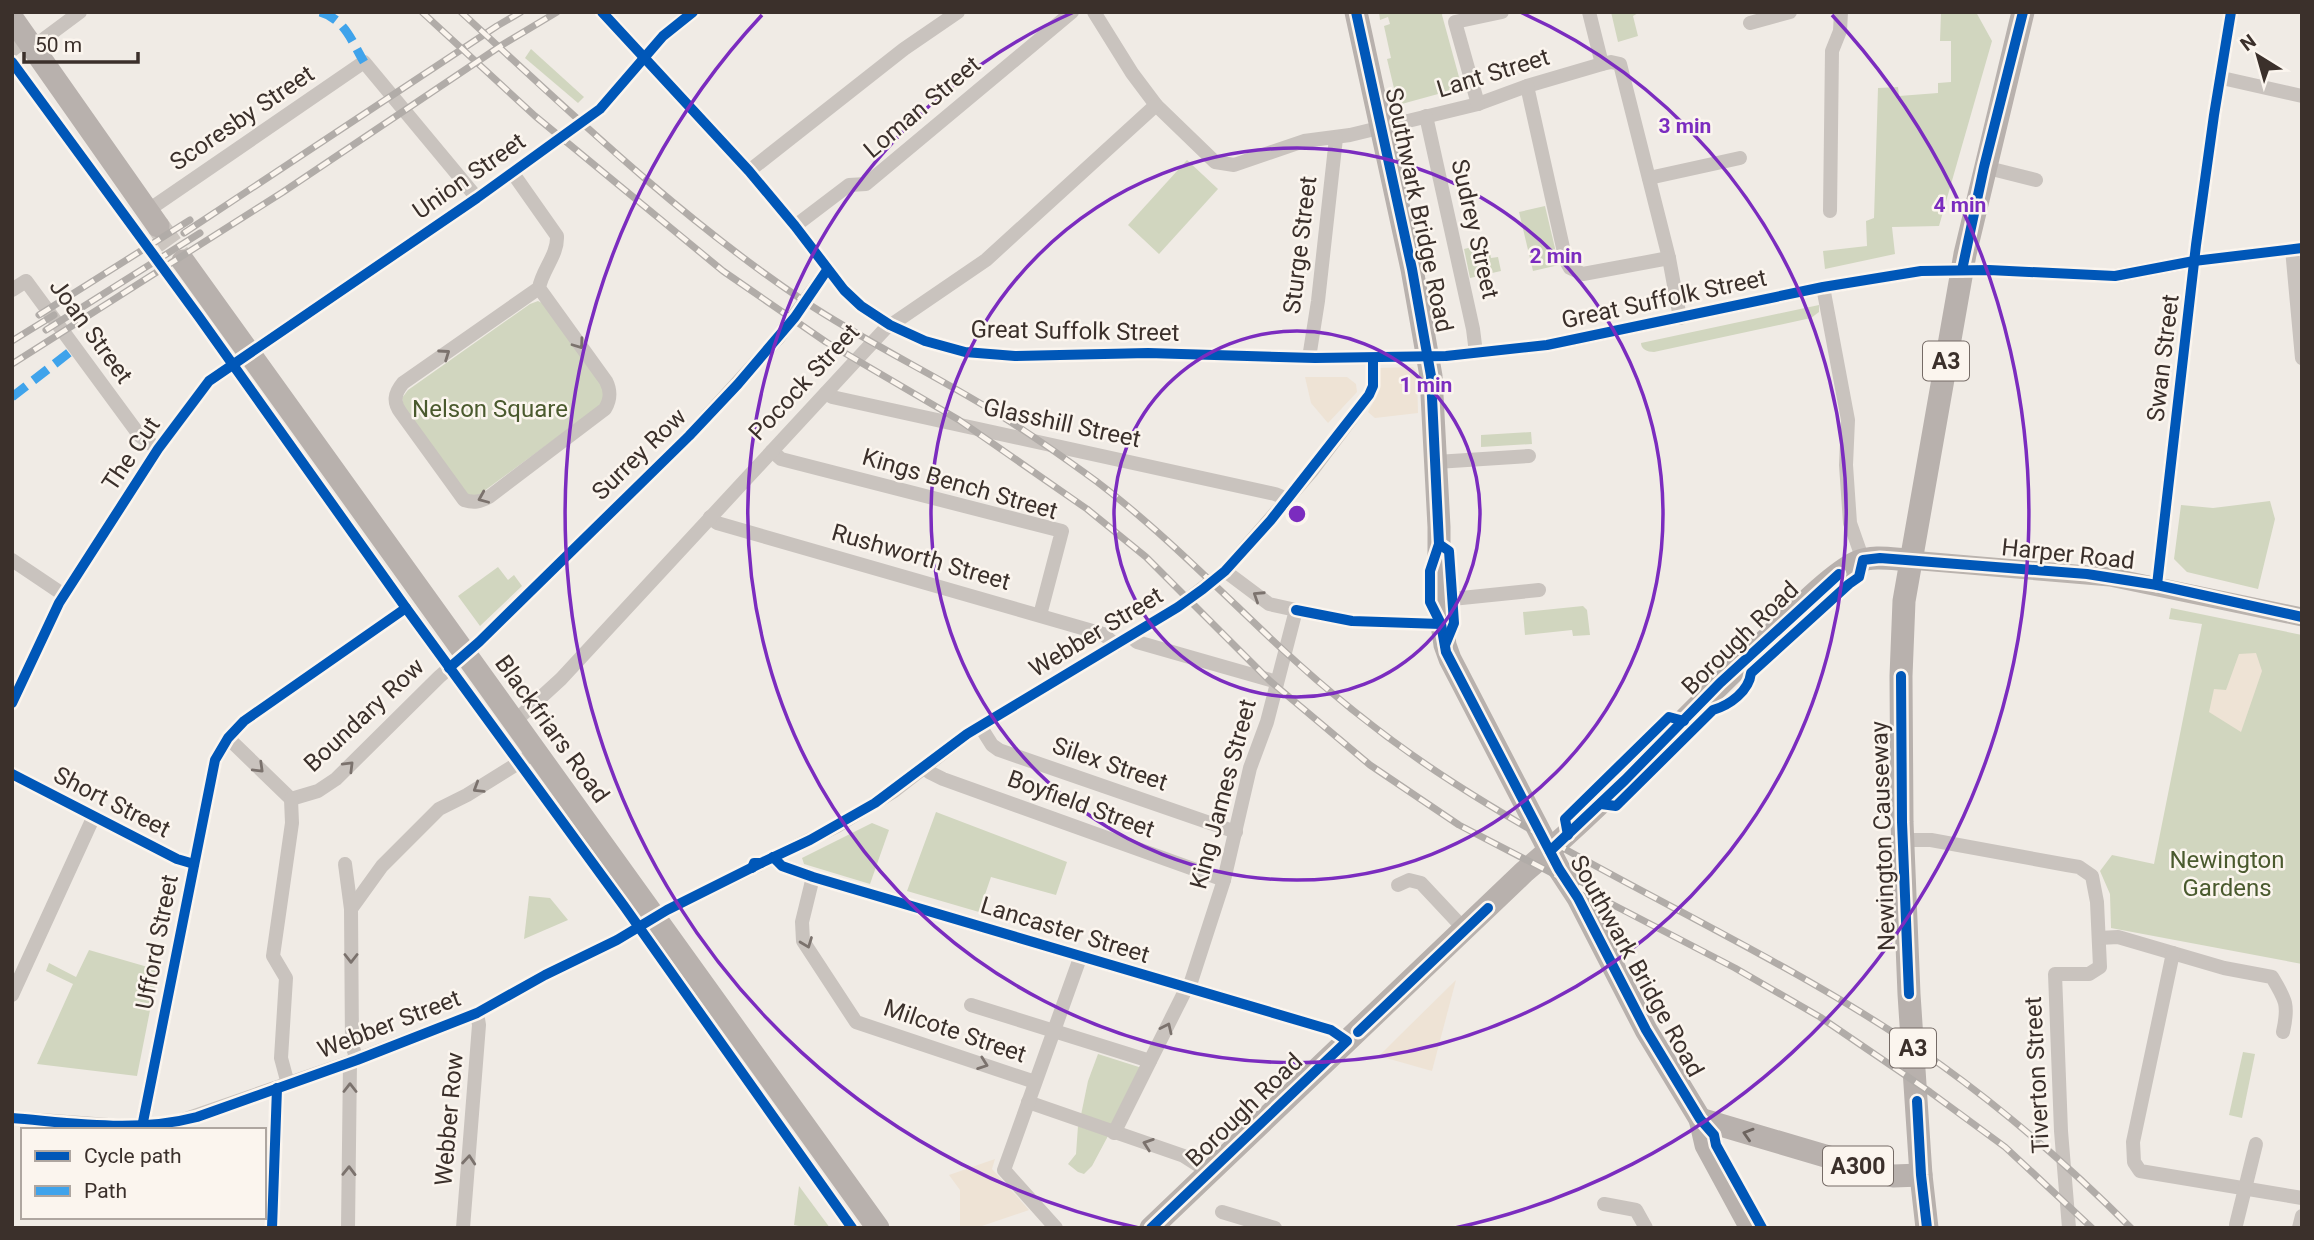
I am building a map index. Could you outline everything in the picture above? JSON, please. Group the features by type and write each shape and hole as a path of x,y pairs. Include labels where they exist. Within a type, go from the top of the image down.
{"main road":[{"name":"Southwark Bridge Road","path":"1356,12 1428,357 1439,527 1438,603 1445,645 1646,1030 1700,1119 1706,1145 1751,1228"},
{"name":"A3","path":"1910,560 1962,270 1984,167 2023,12"},
{"path":"12,18 24,45 153,219"},
{"name":"Blackfriars Road","path":"184,261 878,1228"},
{"path":"1863,560 1910,560"},
{"name":"Borough Road","path":"1151,1228 1524,872 1625,780 1720,683 1800,608 1848,567 1863,560"},
{"name":"Harper Road","path":"1910,560 2087,574 2157,585 2302,617"},
{"name":"Newington Causeway","path":"1910,560 1904,601 1901,661 1903,840 1909,994 1927,1228"},
{"name":"A300","path":"1700,1119 1892,1176 1921,1175"}],"street":[{"path":"24,45 80,12"},
{"name":"Great Suffolk Street","path":"602,12 749,171 827,270 861,306 890,325 925,341 946,348 991,355 1148,352 1309,358 1428,357 1547,345 1824,287 1921,271 2115,276 2194,261 2297,249"},
{"name":"Union Street","path":"250,352 477,198 600,108 663,36 693,12"},
{"path":"749,171 908,46 958,12"},
{"name":"Loman Street","path":"795,226 849,186 866,184 1072,12"},
{"path":"1094,12 1156,106"},
{"path":"1478,104 1455,22 1502,12"},
{"path":"1589,12 1602,64"},
{"path":"1750,23 1790,12"},
{"path":"1830,211 1832,51 1840,31 1841,12"},
{"name":"Swan Street","path":"2157,585 2194,261 2231,12"},
{"name":"Scoresby Street","path":"153,219 363,62 477,198"},
{"name":"Lant Street","path":"1156,106 1215,162 1234,165 1304,141 1336,138 1478,104 1527,86 1602,64 1618,62 1649,178"},
{"path":"2222,78 2302,96"},
{"path":"1527,86 1566,261 1570,268 1583,274 1669,258"},
{"name":"Pocock Street","path":"514,722 561,679 890,325 986,260 1156,106"},
{"name":"Sudrey Street","path":"1426,116 1474,329 1476,353"},
{"name":"Sturge Street","path":"1309,358 1336,138"},
{"path":"1680,318 1669,258 1649,178 1740,158"},
{"path":"1984,167 2036,180"},
{"path":"512,172 557,236 556,248 539,288 606,381 609,387 609,402 605,409 489,497 482,501 464,500 396,406 394,397 403,383 539,288"},
{"path":"2297,249 2302,358"},
{"name":"Surrey Row","path":"466,654 723,400 787,327 827,270"},
{"name":"Joan Street","path":"12,290 26,281 140,436 158,449"},
{"path":"1824,287 1848,420 1846,465 1850,523 1863,560"},
{"name":"The Cut","path":"12,560 64,595 158,449 209,381 250,352"},
{"name":"Webber Street","path":"12,1118 142,1127 171,1124 354,1061 477,1013 545,975 617,940 654,917 867,808 981,726 1178,607 1225,571 1287,499 1369,395 1373,386 1373,359"},
{"name":"Glasshill Street","path":"826,393 832,397 1275,494 1287,499"},
{"name":"Kings Bench Street","path":"772,451 781,459 1062,531 1040,615"},
{"path":"1436,462 1529,456"},
{"name":"Rushworth Street","path":"710,517 717,523 1104,634 1116,645"},
{"name":"King James Street","path":"1114,1133 1188,988 1224,880 1250,768 1267,722 1296,610 1269,604 1225,571"},
{"path":"1438,603 1452,599 1539,590"},
{"name":"Ufford Street","path":"142,1127 215,760 228,738 244,721 386,622"},
{"path":"1130,636 1137,642 1277,681"},
{"name":"Boundary Row","path":"228,738 291,799 318,791 328,785 466,654"},
{"name":"Silex Street","path":"981,726 992,745 999,750 1236,832"},
{"path":"351,909 382,866 439,809 467,795 536,752"},
{"name":"Boyfield Street","path":"925,767 943,779 1224,880"},
{"name":"Short Street","path":"12,774 177,859 194,864"},
{"path":"272,1228 283,1086 281,1058 286,978 273,956 292,823 291,799"},
{"path":"12,995 94,816"},
{"name":"Tiverton Street","path":"1903,840 1931,840 2079,867 2092,876 2097,901 2100,967 2089,974 2055,974 2069,1228"},
{"name":"Lancaster Street","path":"773,857 782,866 813,877 1331,1030 1347,1041"},
{"path":"345,864 351,909 354,1061 348,1228"},
{"name":"Milcote Street","path":"813,877 802,922 803,941 856,1022 1035,1082"},
{"path":"1398,885 1409,880 1421,883 1465,930"},
{"path":"2099,938 2118,937 2224,968 2272,977 2288,1010 2283,1032"},
{"path":"2173,953 2133,1142 2133,1162 2140,1171 2302,1198"},
{"path":"1056,1228 1004,1170 1080,958"},
{"path":"971,1005 1150,1061"},
{"name":"Webber Row","path":"463,1228 480,1025 477,1013"},
{"name":"Milcote Street","path":"1028,1102 1184,1156 1209,1172"},
{"path":"2235,1225 2256,1144"},
{"path":"1604,1204 1636,1210 1646,1228"},
{"path":"1222,1212 1275,1228"},
{"path":"2299,1228 2302,1216"}],"green space":[{"path":"1379,12 1443,12 1462,88 1460,92 1454,94 1449,91 1398,105 1387,59 1391,58 1384,26 1390,24 1388,17 1380,20"},
{"path":"1611,12 1640,12 1633,16 1638,36 1618,42"},
{"path":"1941,12 1976,12 1992,41 1939,226 1892,227 1895,254 1825,269 1823,251 1867,246 1866,221 1874,218 1878,88 1898,87 1899,96 1938,93 1938,83 1951,82 1951,41 1940,41"},
{"path":"531,49 584,97 578,103 525,58"},
{"path":"1187,160 1218,189 1159,254 1128,225"},
{"path":"1545,206 1559,265 1533,271 1519,212"},
{"path":"1488,243 1491,258 1498,257 1501,271 1470,278 1464,249"},
{"name":"Nelson Square","path":"538,301 546,305 604,387 601,405 480,494 467,494 404,408 402,398 408,390"},
{"path":"1819,305 1819,312 1811,318 1654,352 1645,350 1641,345 1641,343"},
{"path":"1531,432 1532,444 1481,447 1481,435"},
{"path":"2270,501 2275,519 2258,589 2187,572 2174,559 2181,505 2213,508"},
{"path":"498,567 508,580 514,575 522,586 480,626 458,596"},
{"path":"1583,606 1587,610 1590,635 1573,636 1572,630 1525,635 1523,612"},
{"name":"Newington Gardens","path":"2171,608 2302,635 2302,964 2111,928 2110,894 2100,871 2112,855 2154,864 2202,624 2169,619"},
{"path":"936,812 1067,862 1056,895 991,877 979,912 907,891"},
{"path":"872,823 889,830 870,884 804,864 802,858"},
{"path":"529,896 550,898 568,920 524,939"},
{"path":"89,950 158,970 137,1076 37,1064 73,984 46,971 49,963 76,977"},
{"path":"2243,1052 2255,1054 2242,1118 2229,1115"},
{"path":"1098,1054 1142,1068 1112,1126 1081,1115 1088,1081"},
{"path":"1078,1126 1108,1136 1092,1166 1084,1174 1068,1164 1076,1154"},
{"path":"799,1186 830,1228 794,1225"}],"shaded area":[{"path":"1413,367 1417,372 1418,413 1375,418 1368,412 1377,395 1377,368"},
{"path":"1305,377 1347,377 1356,384 1357,392 1328,423 1311,403"},
{"path":"2256,653 2262,671 2241,732 2209,712 2214,689 2226,690 2239,654"},
{"path":"1456,980 1432,1071 1379,1056 1396,1039"},
{"path":"995,1159 992,1169 1029,1210 976,1228 960,1228 960,1190 949,1175"}],"tunnel":[{"path":"158,226 183,261"}],"railway":[{"path":"422,12 535,116 723,271 826,342 959,420 1087,509 1146,557 1270,681 1370,765 1459,825 1735,968 1820,1017 2005,1147 2092,1228"},
{"path":"461,12 627,163 758,269 827,316 1006,419 1096,481 1168,542 1282,649 1365,720 1454,783 1514,820 1823,989 1883,1026 1941,1065 2015,1123 2063,1163 2131,1228"},
{"path":"184,233 521,12"},
{"path":"12,364 283,192 502,45 557,12"},
{"path":"39,315 190,220"},
{"path":"46,330 200,233"},
{"path":"12,341 54,315"}],"marked path":[{"path":"320,12 329,15 342,26 364,62"},
{"path":"12,397 75,348"}],"cycle path":[{"path":"602,12 749,171 844,290 861,306 890,325 925,341 965,352 1015,356 1148,353 1315,358 1446,356 1547,345 1823,287 1921,271 1989,270 2115,276 2194,261 2302,248"},
{"path":"12,703 59,603 158,449 209,381 477,198 600,109 663,36 693,12"},
{"path":"1356,12 1412,269 1431,376 1439,544 1430,571 1430,602 1441,624 1446,652 1646,1030 1700,1119 1714,1135 1716,1145 1762,1228"},
{"path":"1962,270 1984,167 2023,12"},
{"path":"2157,585 2196,245 2231,12"},
{"path":"12,62 624,906 852,1228"},
{"path":"449,668 479,642 689,436 795,317 827,270"},
{"path":"752,868 754,863 761,863 810,840 875,803 967,734 1178,607 1225,571 1271,520 1369,395 1373,386 1373,359"},
{"path":"1439,544 1449,551 1454,623 1445,645"},
{"path":"1601,804 1616,806 1713,710 1738,696 1747,686 1751,673 1859,577 1863,560 1880,558 2087,574 2157,585 2302,617"},
{"path":"1550,851 1625,780 1720,683 1839,574"},
{"path":"142,1127 215,760 228,738 244,721 406,608"},
{"path":"1296,610 1352,621 1441,624"},
{"path":"1901,676 1902,822 1909,994"},
{"path":"1568,835 1565,819 1669,717 1684,721"},
{"path":"12,774 177,859 194,864"},
{"path":"773,857 782,866 813,877 1331,1030 1347,1041 1151,1228"},
{"path":"12,1118 128,1126 197,1117 357,1060 477,1013 545,975 617,940 667,910 761,863"},
{"path":"1358,1032 1488,908"},
{"path":"272,1228 277,1088"},
{"path":"1917,1101 1927,1228"}]}
